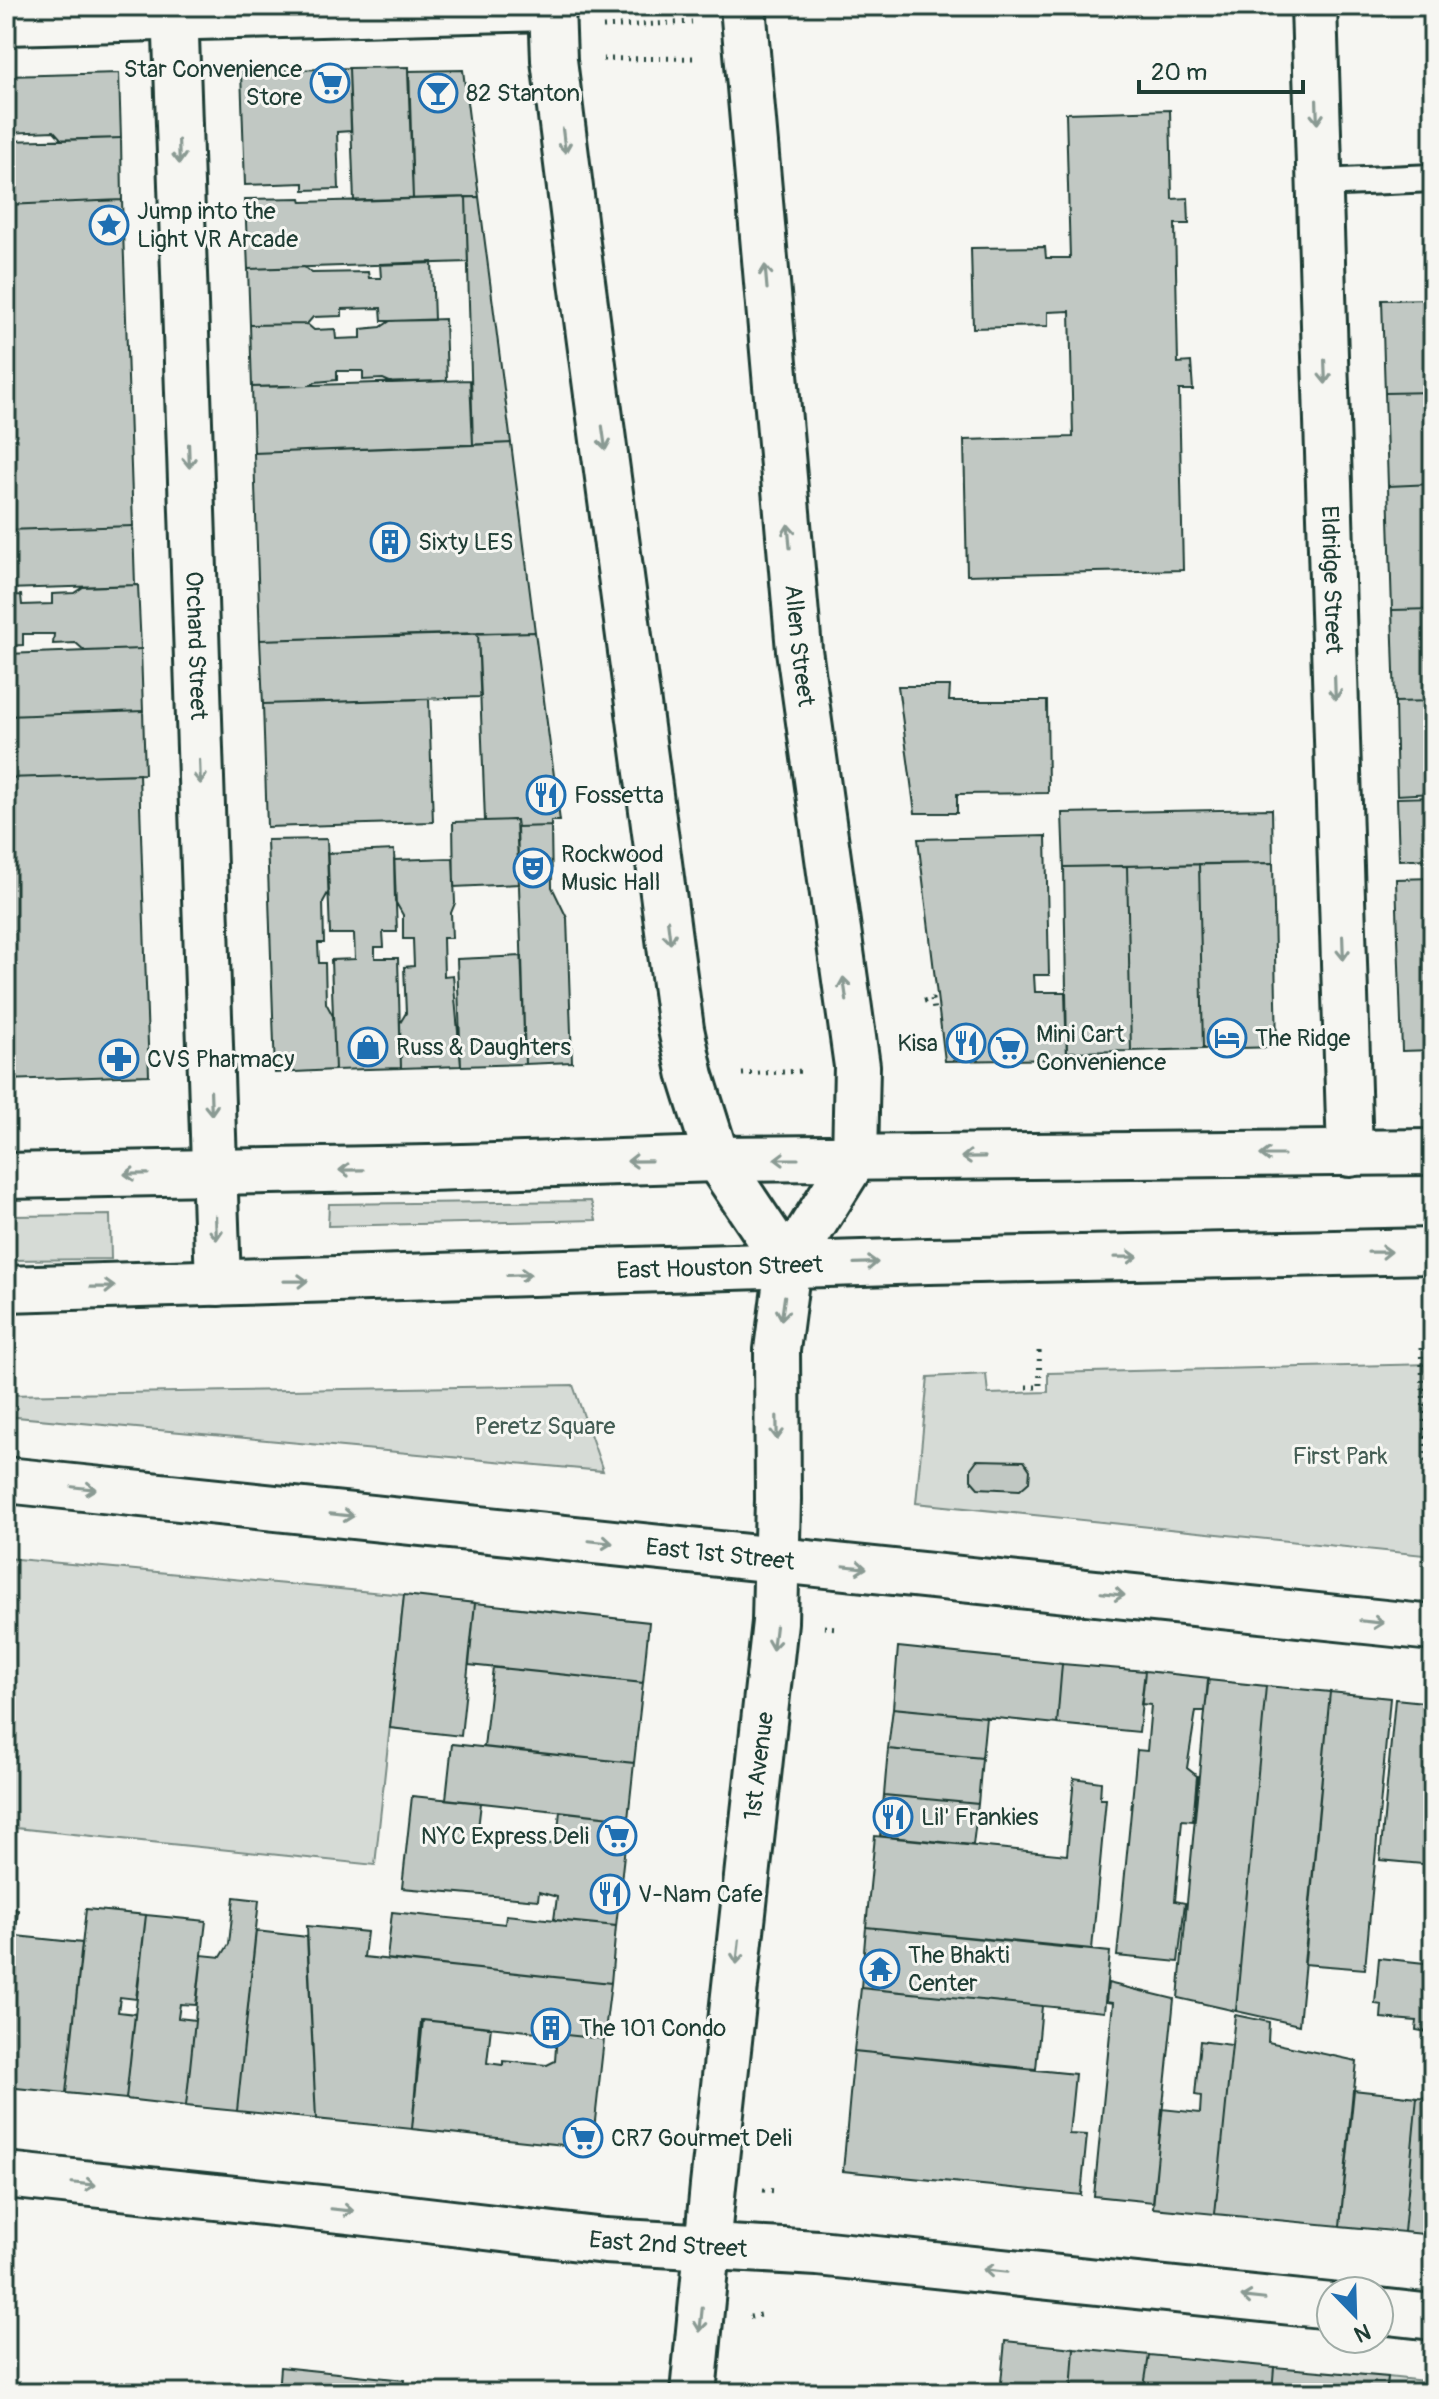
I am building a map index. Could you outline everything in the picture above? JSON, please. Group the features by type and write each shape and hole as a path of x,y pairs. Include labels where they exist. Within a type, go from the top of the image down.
{"main road":[{"name":"Eldridge Street","path":"1314,6 1350,1154"},
{"path":"6,22 175,12 552,7 554,60 573,207 681,1029 691,1076 717,1159 788,1265 855,1158"},
{"name":"Orchard Street","path":"175,12 218,1283"},
{"name":"Allen Street","path":"723,14 799,650 857,1066 855,1158"},
{"path":"6,1176 717,1159 1433,1152"},
{"name":"East Houston Street","path":"6,1289 788,1265 1433,1251"},
{"name":"1st Avenue","path":"693,2393 775,1622 777,1350 788,1265"},
{"name":"East 1st Street","path":"6,1480 1433,1628"},
{"name":"East 2nd Street","path":"6,2175 605,2241 818,2253 1315,2304"},
{"path":"1395,2313 1433,2317"}],"lane":[{"path":"1320,183 1433,178"}],"path":[{"path":"552,7 580,28 723,14"},
{"path":"593,59 711,58"},
{"path":"924,1001 932,999 934,1010"},
{"path":"741,1074 803,1071"},
{"path":"1421,1348 1432,1574"},
{"path":"1026,1387 1040,1387 1039,1349"}],"green space":[{"path":"591,1201 596,1220 328,1226 329,1204"},
{"path":"110,1215 111,1259 6,1260 6,1216"},
{"name":"First Park","path":"1433,1364 1433,1556 916,1503 928,1377 986,1374 988,1394 1048,1392 1048,1373"},
{"name":"Peretz Square","path":"573,1385 603,1471 6,1416 6,1395"},
{"path":"6,1558 404,1595 375,1865 6,1827"},
{"path":"1388,2377 1433,2382 1433,2393 1386,2393"}],"building":[{"path":"409,67 413,199 354,201 349,68"},
{"path":"349,68 351,131 337,132 339,189 304,190 304,183 245,185 241,72"},
{"path":"463,70 479,197 413,199 408,71"},
{"path":"119,73 121,138 62,140 54,131 6,133 6,76"},
{"path":"1170,110 1172,199 1188,198 1189,224 1175,224 1178,363 1191,362 1193,390 1179,390 1183,570 967,575 964,440 1073,437 1070,311 1048,312 1048,326 973,328 971,248 1045,247 1046,258 1070,258 1066,113"},
{"path":"121,138 122,200 6,205 6,141"},
{"path":"466,197 468,262 248,269 245,199 301,198 302,202"},
{"path":"466,197 479,197 511,443 473,445"},
{"path":"122,200 133,526 6,530 6,205"},
{"path":"432,262 434,320 382,321 381,308 342,309 342,316 313,317 307,324 250,325 248,269 304,267 312,273 368,272 369,278 381,278 380,264"},
{"path":"1433,299 1433,392 1385,393 1382,300"},
{"path":"445,319 447,381 392,383 383,379 363,380 363,371 337,371 337,380 316,382 309,386 252,387 250,325 307,324 314,330 335,329 336,339 361,338 361,329 381,327 390,321"},
{"path":"470,380 473,445 254,453 252,387"},
{"path":"1433,392 1433,484 1388,486 1385,393"},
{"name":"Sixty LES","path":"511,443 535,632 260,640 254,453"},
{"path":"1433,484 1433,609 1392,610 1388,486"},
{"path":"133,526 135,585 6,589 6,530"},
{"path":"138,585 141,649 85,651 76,643 53,644 54,634 23,634 23,645 6,646 6,596 21,595 22,605 52,604 52,594 74,593 83,587"},
{"path":"1433,609 1433,701 1395,702 1392,610"},
{"path":"535,632 560,821 551,821 551,826 517,827 516,820 485,821 478,633"},
{"path":"478,633 481,697 263,704 260,640"},
{"path":"141,649 143,711 6,716 6,654"},
{"path":"898,686 950,686 949,701 1047,701 1048,793 957,794 957,813 915,813"},
{"path":"429,699 433,822 267,827 263,704"},
{"path":"1433,701 1433,793 1397,795 1395,702"},
{"path":"143,711 145,774 6,778 6,716"},
{"path":"139,774 149,1075 6,1080 6,778"},
{"path":"1433,797 1433,859 1399,860 1397,798"},
{"path":"1272,809 1273,863 1064,867 1062,813"},
{"path":"516,820 519,884 454,887 453,822"},
{"path":"551,826 552,887 567,918 572,1062 525,1064 517,827"},
{"path":"1046,836 1049,975 1034,975 1035,992 1065,992 1067,1059 945,1061 918,839"},
{"path":"327,839 329,891 323,902 324,943 318,943 319,963 325,963 326,1003 333,1016 335,1070 275,1073 267,840"},
{"path":"394,850 397,932 383,932 384,947 375,947 375,958 398,958 401,1068 335,1070 331,960 355,959 354,934 330,934 327,853"},
{"path":"453,858 455,903 451,913 452,938 443,938 444,976 453,975 461,1066 401,1068 400,1023 406,1013 404,967 414,966 413,939 403,939 403,915 395,901 394,860"},
{"path":"1273,863 1277,1047 1203,1049 1199,864"},
{"path":"1199,864 1203,1049 1131,1051 1127,866"},
{"path":"1127,866 1131,1051 1067,1052 1064,867"},
{"path":"1433,878 1433,1050 1402,1051 1396,879"},
{"path":"522,956 525,1064 461,1066 457,959"},
{"path":"977,1460 1024,1461 1030,1470 1029,1482 1020,1490 978,1488 971,1480 971,1468"},
{"path":"404,1595 475,1603 461,1736 390,1728"},
{"path":"475,1603 649,1622 643,1683 469,1665"},
{"path":"898,1647 1062,1664 1057,1724 893,1708"},
{"path":"1062,1664 1145,1671 1139,1732 1057,1724"},
{"path":"493,1667 643,1683 634,1763 484,1747"},
{"path":"1145,1671 1209,1678 1205,1711 1196,1711 1187,1768 1197,1776 1193,1821 1182,1820 1175,1901 1185,1903 1178,1962 1117,1956 1137,1750 1147,1751 1151,1705 1141,1704"},
{"path":"1208,1680 1266,1686 1236,2011 1178,1998"},
{"path":"1266,1686 1330,1692 1299,2025 1236,2011"},
{"path":"1330,1692 1390,1698 1365,1969 1304,1964"},
{"path":"1395,1699 1433,1703 1433,1865 1380,1860"},
{"path":"893,1708 986,1717 982,1758 888,1749"},
{"path":"452,1744 634,1763 628,1819 446,1799"},
{"path":"888,1749 982,1758 978,1804 884,1795"},
{"path":"1074,1778 1101,1782 1100,1799 1106,1799 1092,1949 866,1927 875,1836 1067,1855"},
{"path":"884,1795 978,1804 973,1845 880,1836"},
{"path":"412,1796 481,1803 477,1837 553,1844 560,1811 628,1819 616,1926 554,1920 557,1897 539,1892 538,1900 402,1888"},
{"path":"234,1897 259,1900 237,2111 186,2106 202,1955 221,1957 229,1944"},
{"path":"6,1908 18,1910 6,2028"},
{"path":"86,1909 146,1915 136,1999 120,1997 118,2012 135,2014 126,2099 66,2093"},
{"path":"392,1912 505,1924 506,1915 616,1926 611,1983 387,1959"},
{"path":"146,1915 206,1921 196,2005 180,2004 178,2018 195,2020 186,2106 126,2099"},
{"name":"The 101 Condo","path":"307,1926 367,1932 364,1957 611,1983 604,2039 421,2020 412,2129 316,2119"},
{"path":"866,1927 1110,1952 1104,2012 861,1988"},
{"path":"256,1931 307,1937 316,2119 237,2111"},
{"path":"16,1936 82,1943 66,2093 6,2087 6,2028"},
{"path":"1379,1958 1433,1964 1433,2033 1416,2030 1417,2021 1381,2018 1382,2005 1375,2004"},
{"path":"1108,1983 1174,1999 1153,2202 1094,2196 1113,2003 1106,2002"},
{"path":"861,1988 1042,2006 1036,2069 854,2051"},
{"path":"1235,2015 1269,2022 1268,2042 1357,2061 1340,2226 1215,2214"},
{"path":"423,2020 491,2027 487,2063 503,2065 503,2061 547,2065 555,2061 557,2034 604,2039 592,2148 412,2129"},
{"path":"1200,2041 1232,2045 1215,2214 1153,2208 1162,2109 1200,2113 1201,2096 1195,2095"},
{"path":"854,2051 1075,2074 1069,2134 1087,2135 1081,2195 843,2171"},
{"path":"1353,2090 1417,2097 1404,2232 1340,2226"},
{"path":"1417,2097 1433,2098 1433,2235 1404,2232"},
{"path":"1005,2341 1074,2348 1071,2393 1000,2393"},
{"path":"1074,2348 1149,2355 1143,2393 1071,2393"},
{"path":"1149,2355 1274,2367 1272,2393 1143,2393"},
{"path":"280,2367 404,2380 403,2393 278,2393"},
{"path":"1274,2367 1388,2377 1386,2393 1272,2393"}],"place":[{"name":"Star Convenience Store","path":"330,83"},
{"name":"82 Stanton","path":"438,93"},
{"name":"Jump into the Light VR Arcade","path":"109,225"},
{"name":"Sixty LES","path":"390,542"},
{"name":"Fossetta","path":"546,795"},
{"name":"Rockwood Music Hall","path":"533,868"},
{"name":"The Ridge","path":"1227,1038"},
{"name":"Kisa","path":"966,1043"},
{"name":"Russ & Daughters","path":"368,1047"},
{"name":"Mini Cart Convenience","path":"1008,1048"},
{"name":"CVS Pharmacy","path":"119,1059"},
{"name":"Lil' Frankies","path":"893,1817"},
{"name":"NYC Express Deli","path":"617,1836"},
{"name":"V-Nam Cafe","path":"610,1894"},
{"name":"The Bhakti Center","path":"880,1969"},
{"name":"The 101 Condo","path":"551,2028"},
{"name":"CR7 Gourmet Deli","path":"583,2138"}]}
